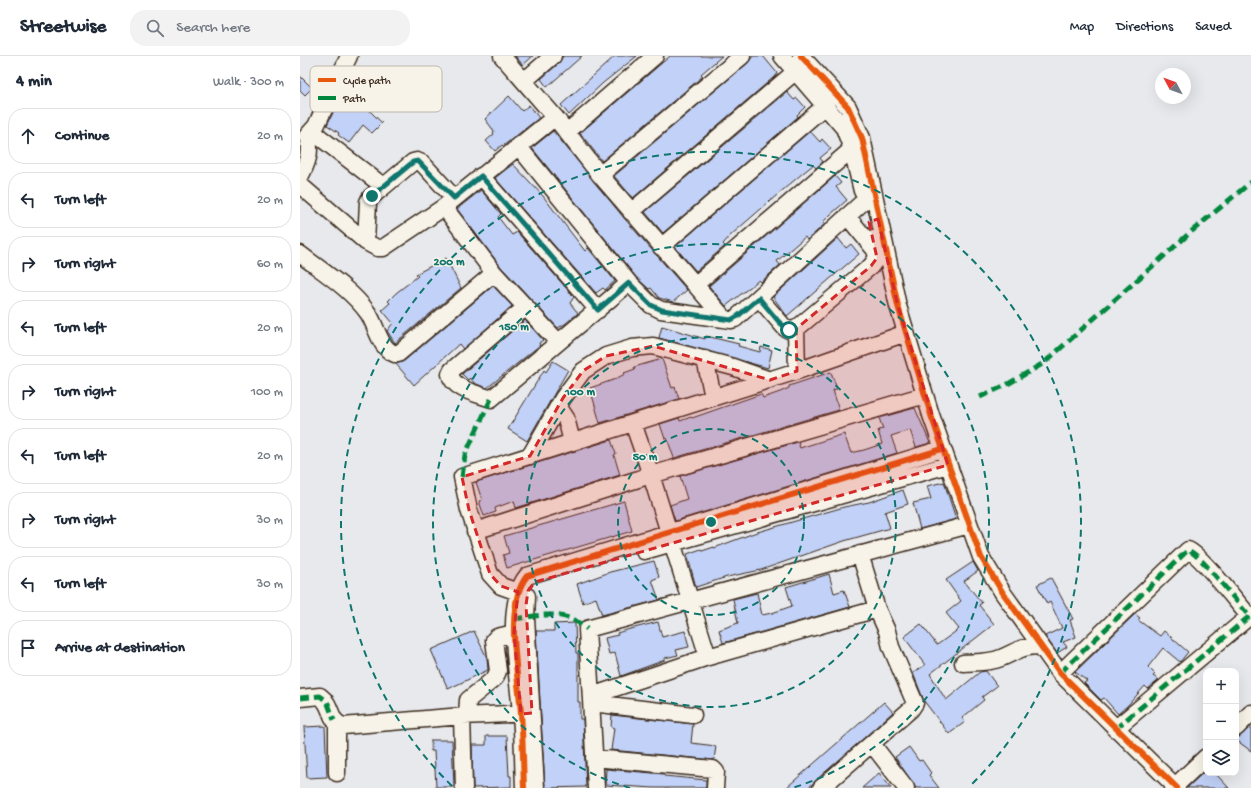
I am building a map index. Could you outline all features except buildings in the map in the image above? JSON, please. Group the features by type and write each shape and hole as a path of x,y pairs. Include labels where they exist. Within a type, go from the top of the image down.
{"street":[{"path":"344,66 349,56"},
{"path":"502,56 555,117 600,175 661,247 724,318"},
{"path":"524,81 553,56"},
{"path":"567,132 655,56"},
{"path":"600,175 742,56"},
{"path":"759,298 785,328 789,330 796,329 872,266 877,258 875,250 874,221 862,138 846,118 826,105 782,56"},
{"path":"801,56 848,107 846,118 864,201 874,221 906,333 942,449 981,557 1003,593 1039,646 1060,673 1175,787 1203,760"},
{"path":"632,212 796,71"},
{"path":"661,247 826,105"},
{"path":"300,176 309,156 307,137 320,112"},
{"path":"300,185 366,242 377,248 383,248 449,202 555,117"},
{"path":"307,137 383,186"},
{"path":"518,146 629,283 651,305 662,310 731,320 736,318 864,201"},
{"path":"695,285 852,149"},
{"path":"366,242 368,202 383,186 413,162 418,161 449,202 494,273 558,342"},
{"path":"481,176 598,310"},
{"path":"847,216 875,250"},
{"path":"300,254 358,301 374,323 386,349 395,354 494,273"},
{"path":"526,307 452,370 450,374 452,381 458,386 492,399 629,283"},
{"path":"796,329 797,371"},
{"path":"518,592 501,586 493,579 475,531 462,477 770,380 906,333"},
{"path":"530,456 558,406 583,371 606,356 632,348 653,346 705,359 770,380"},
{"path":"705,359 713,397"},
{"path":"475,531 651,475 925,395"},
{"path":"558,406 566,418 572,442"},
{"path":"633,423 651,475 708,657"},
{"path":"524,788 526,605 528,591 535,582 942,449"},
{"path":"536,788 514,633 518,592 526,576 948,465"},
{"path":"596,788 587,629 969,525"},
{"path":"1060,673 1188,550 1204,564 1250,616 1115,729"},
{"path":"821,788 911,709 915,703 890,647 887,631 877,609 860,554"},
{"path":"592,699 708,657 877,609"},
{"path":"464,788 464,716 468,700 495,678 498,671 494,640 497,637 514,633"},
{"path":"963,663 987,662 1000,658 1026,646 1039,646"},
{"path":"300,698 320,696 327,701 337,724 337,773"},
{"path":"592,699 693,715"},
{"path":"337,724 343,726 464,716 526,713"},
{"path":"1239,725 1251,713"},
{"path":"872,744 906,788"},
{"path":"594,758 713,769 716,772 716,788"}],"highlighted area":[{"path":"878,219 898,306 948,465 535,582 528,591 526,605 532,713 521,714 514,633 518,592 501,586 490,574 469,510 462,477 530,456 563,398 583,371 606,356 653,346 770,380 797,371 796,329 871,266 877,258 869,222"}],"marked path":[{"path":"980,397 1006,385 1044,363 1192,231 1251,182"},
{"path":"462,477 465,455 491,399"},
{"path":"1060,673 1188,550 1210,570 1250,617"},
{"path":"514,619 543,615 561,616 570,618 587,629"},
{"path":"1115,729 1251,615"},
{"path":"300,698 320,696 327,701 334,720"}],"cycle path":[{"path":"801,56 848,107 862,138 898,306 931,415 981,557 1003,593 1060,673 1177,788"},
{"path":"524,788 522,723 514,642 514,623 520,589 527,576 942,449"}],"route":[{"path":"372,196 413,162 418,161 422,163 454,198 481,176 598,310 629,283 651,305 662,310 731,320 735,319 759,298 779,322 789,330"}]}
